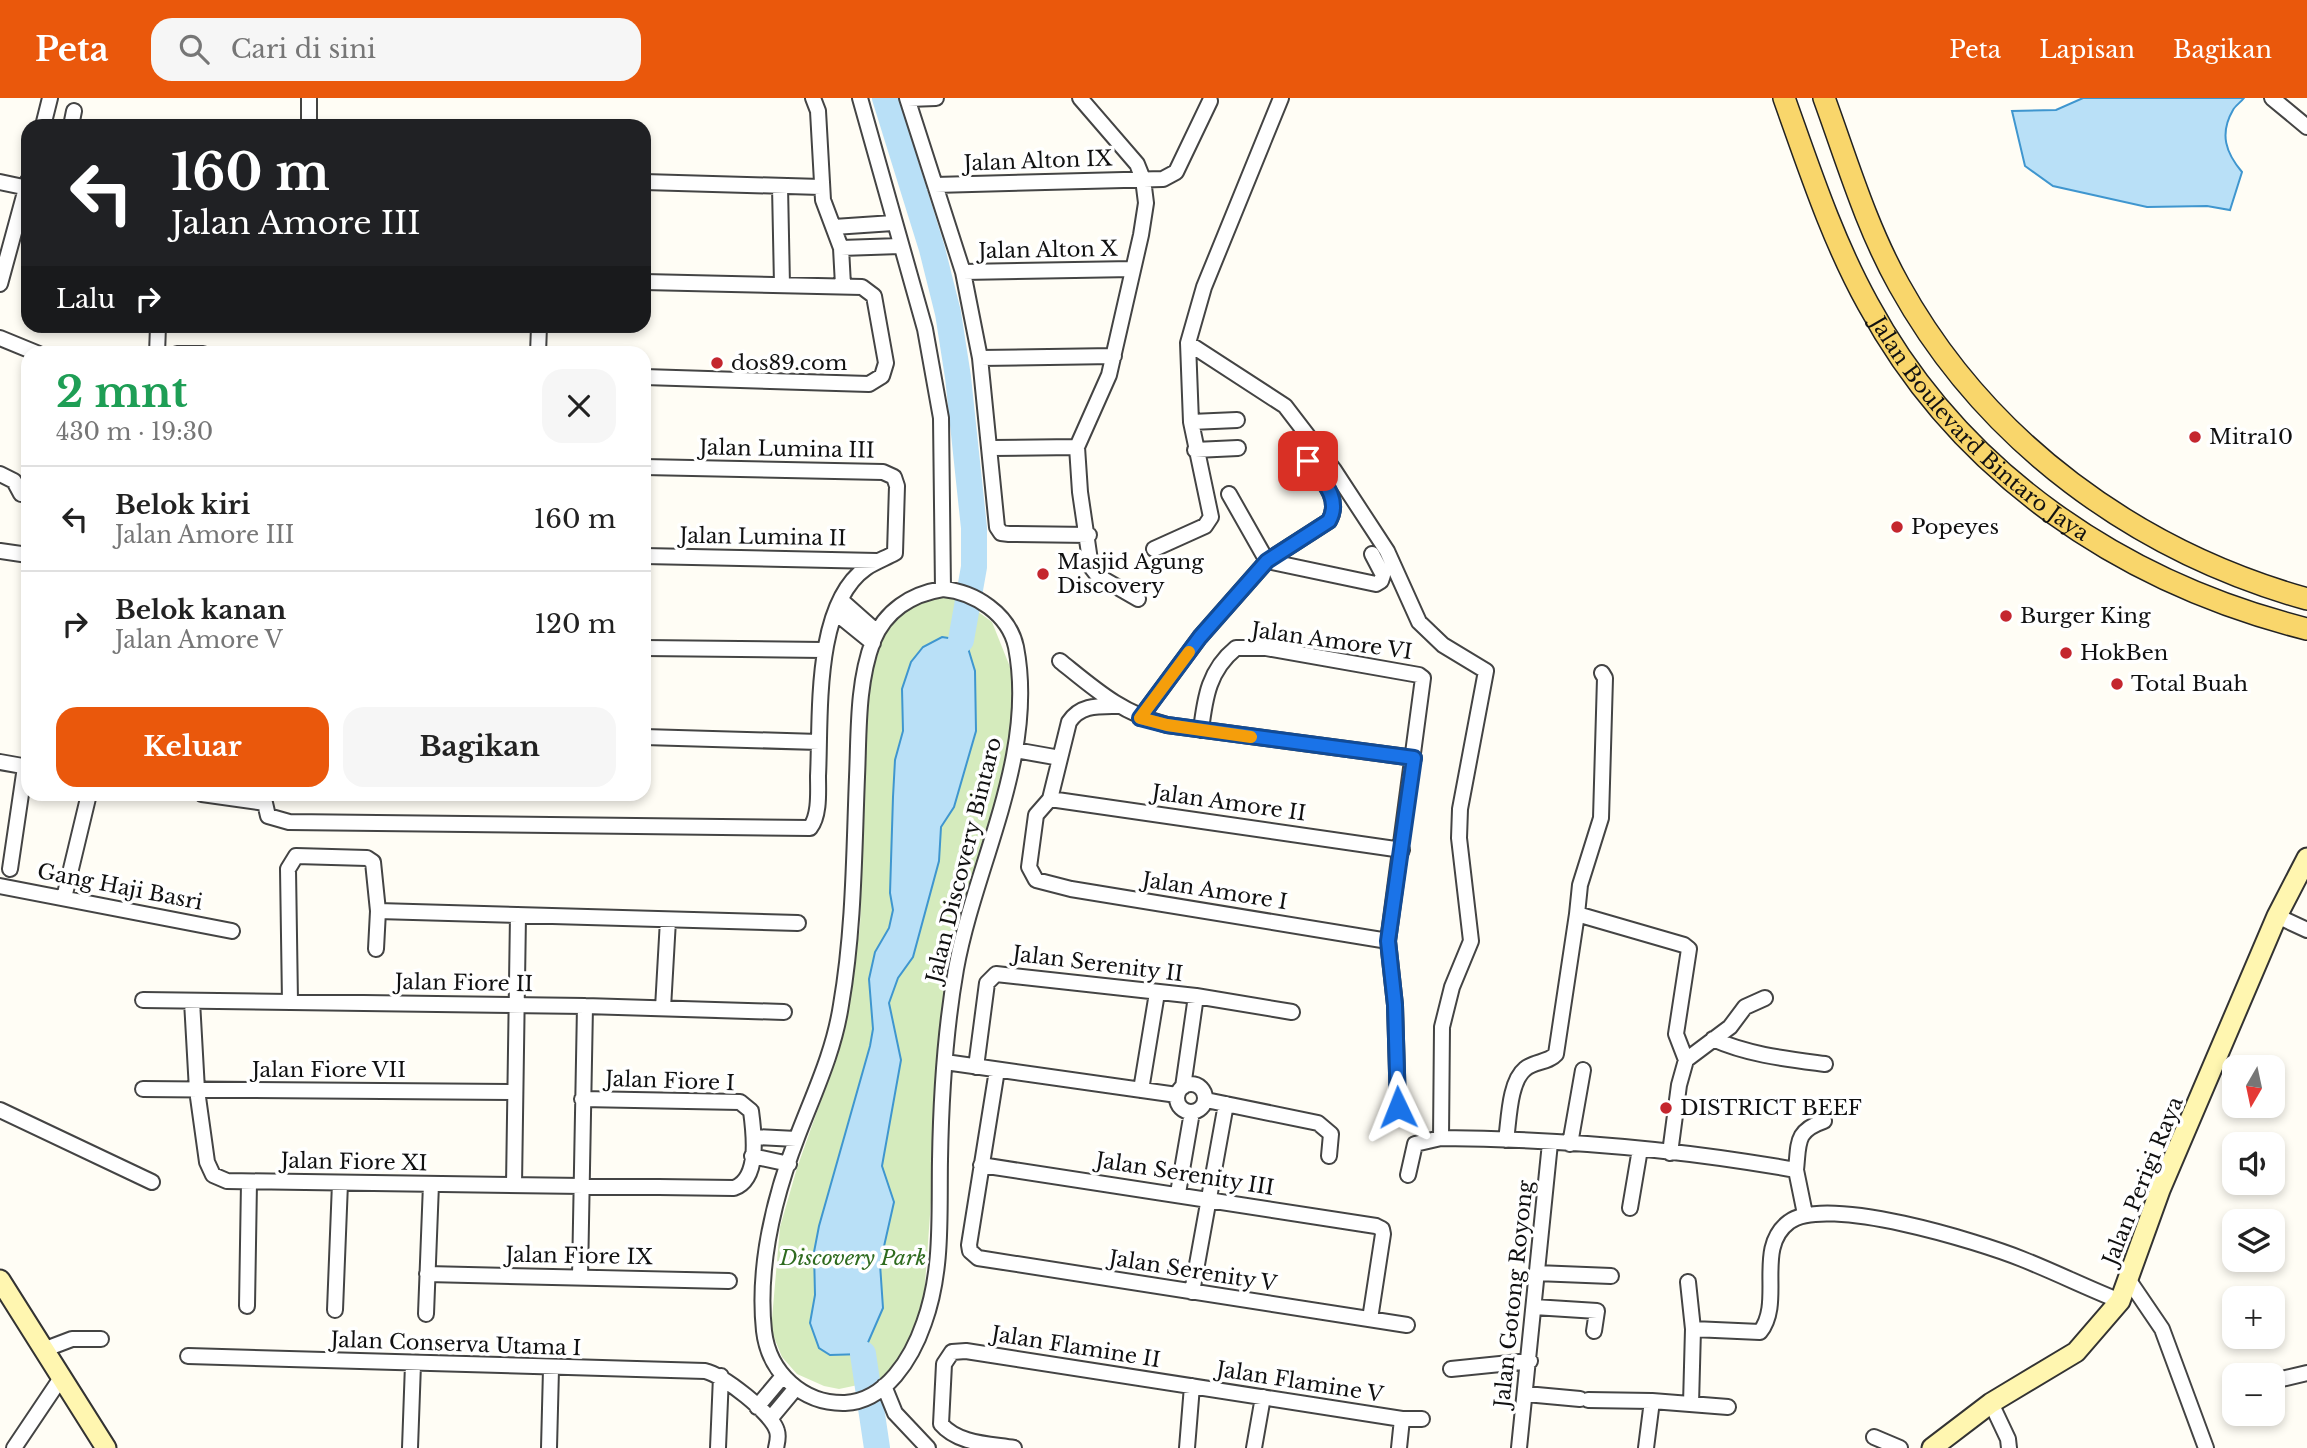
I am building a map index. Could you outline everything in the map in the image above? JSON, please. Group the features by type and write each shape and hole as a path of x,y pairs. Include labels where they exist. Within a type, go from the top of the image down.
{"main road":[{"name":"Jalan Boulevard Bintaro Jaya","path":"1784,98 1825,212 1868,305 1916,379 1971,442 2033,497 2104,549 2205,599 2307,629"},
{"name":"Jalan Boulevard Bintaro Jaya","path":"1824,98 1867,217 1899,284 1936,344 1999,419 2059,476 2122,519 2183,554 2248,582 2307,599"}],"street":[{"path":"45,119 50,98"},
{"path":"309,98 309,119"},
{"path":"813,98 818,111 821,187 824,204 841,248 843,285"},
{"path":"860,98 925,329 940,418 950,590"},
{"path":"936,98 908,98 963,272 980,358 992,448 997,527 1001,533 1089,535"},
{"path":"1080,98 1137,164 1143,179 1146,203 1109,376 1077,447 1080,492 1089,535 1091,567 1098,576 1138,599"},
{"path":"1154,549 1209,522 1211,512 1195,450 1191,422 1188,342 1204,287 1281,98"},
{"path":"2272,98 2307,127"},
{"name":"Jalan Alton IX","path":"936,185 1163,179 1176,172 1210,101"},
{"path":"72,119 74,111"},
{"path":"0,182 21,184"},
{"path":"651,182 821,187"},
{"path":"780,186 782,285"},
{"path":"0,284 21,207"},
{"path":"834,227 893,223"},
{"path":"841,248 900,246"},
{"name":"Jalan Alton X","path":"963,272 1133,269"},
{"path":"651,282 862,287 874,296 887,363 882,376 869,384 651,377"},
{"path":"0,338 21,347"},
{"path":"1188,342 1285,406 1322,453 1387,551 1419,622 1443,645 1486,671 1460,809 1459,838 1471,941 1470,950 1452,987 1442,1027 1441,1138"},
{"path":"980,358 1114,356"},
{"path":"1191,422 1237,420"},
{"path":"992,448 1077,447"},
{"path":"1195,450 1238,448"},
{"path":"1140,718 1200,637 1267,561 1329,521 1334,513 1333,496 1308,461"},
{"name":"Jalan Lumina III","path":"651,467 889,474 897,486 895,553 881,561"},
{"path":"0,474 14,481 21,494"},
{"path":"1229,494 1267,561 1376,584 1381,581 1382,575 1372,554"},
{"path":"0,551 21,554"},
{"name":"Jalan Lumina II","path":"651,556 881,561"},
{"path":"266,801 268,816 289,822 810,828 815,819 823,650 839,607 861,573 881,561"},
{"name":"Jalan Discovery Bintaro","path":"950,590 985,604 1004,618 1017,654 1018,720 1015,750 957,966 945,1062 935,1286 926,1318 910,1357 880,1389 844,1403 812,1397 795,1389 771,1356 764,1333 764,1263 796,1139 828,1062 842,1004 851,938 860,709 864,672 875,637 887,616 918,595 950,590"},
{"path":"839,607 875,637"},
{"path":"651,648 823,650"},
{"name":"Jalan Amore VI","path":"1201,730 1208,686 1214,670 1236,648 1266,648 1419,675 1424,684 1414,758"},
{"path":"1059,661 1116,706 1140,718 1201,730 1414,758 1388,941 1395,1005 1398,1107"},
{"path":"1506,1140 1515,1089 1522,1073 1527,1067 1556,1054 1580,885 1601,818 1605,678 1602,673"},
{"path":"1051,799 1064,733 1074,713 1093,707 1116,706"},
{"path":"651,737 820,742"},
{"path":"1015,750 1060,758"},
{"path":"0,762 21,766"},
{"name":"Jalan Amore II","path":"1051,799 1402,850"},
{"name":"Jalan Amore I","path":"1051,799 1037,815 1029,867 1036,880 1071,889 1388,941"},
{"path":"10,869 21,801"},
{"path":"64,898 87,801"},
{"path":"290,1002 288,869 296,856 370,859 375,869 378,911 376,949"},
{"name":"Jalan Perigi Raya","path":"1931,1448 1991,1403 2076,1352 2120,1301 2160,1190 2277,916 2307,858"},
{"name":"Gang Haji Basri","path":"0,886 232,931"},
{"path":"378,911 798,923"},
{"path":"1577,914 1689,949 1676,1034 1686,1060 1679,1085 1670,1153"},
{"path":"514,1185 518,915"},
{"path":"2277,916 2307,930"},
{"path":"663,1008 668,920"},
{"name":"Jalan Serenity II","path":"976,1067 987,983 996,974 1196,996 1292,1012"},
{"path":"1141,1090 1157,993"},
{"path":"1196,996 1179,1105 1192,1112 1201,1109 1206,1100"},
{"path":"1686,1060 1699,1053 1730,1027 1745,1007 1765,998"},
{"name":"Jalan Fiore II","path":"143,1000 584,1006 784,1012"},
{"path":"192,1001 197,1090"},
{"name":"Jalan Fiore I","path":"580,1277 584,1006"},
{"path":"1713,1039 1734,1048 1781,1059 1825,1064"},
{"path":"945,1062 1141,1090 1180,1091 1199,1086 1206,1100"},
{"path":"981,1165 997,1070"},
{"path":"1570,1144 1583,1070"},
{"name":"Jalan Fiore VII","path":"143,1089 516,1092"},
{"name":"Jalan Fiore XI","path":"197,1090 209,1170 227,1181 734,1188 746,1180 752,1156"},
{"name":"Jalan Fiore I","path":"582,1099 737,1101 751,1111 755,1137 752,1156"},
{"path":"1206,1100 1318,1124 1331,1134 1329,1156"},
{"path":"1192,1292 1226,1104"},
{"path":"0,1110 152,1182"},
{"path":"1178,1193 1192,1112"},
{"path":"1805,1213 1796,1170 1800,1137 1807,1127 1824,1121"},
{"path":"755,1137 796,1139"},
{"path":"1408,1175 1415,1144 1441,1138 1640,1149 1736,1159 1796,1170"},
{"name":"Jalan Gotong Royong","path":"1519,1448 1530,1361 1550,1143"},
{"path":"1630,1208 1640,1149"},
{"path":"752,1156 789,1164"},
{"name":"Jalan Serenity III","path":"981,1165 1210,1198 1382,1229 1370,1319"},
{"name":"Jalan Serenity V","path":"981,1165 969,1245 975,1256 986,1261 1407,1325"},
{"path":"247,1306 249,1182"},
{"path":"335,1310 340,1183"},
{"path":"426,1314 431,1184"},
{"path":"1693,1329 1760,1332 1765,1326 1770,1301 1769,1268 1776,1238 1788,1222 1805,1213 1841,1213 1968,1240 2023,1259 2120,1301"},
{"path":"1536,1273 1611,1276"},
{"name":"Jalan Fiore IX","path":"427,1274 729,1281"},
{"path":"2128,1279 2162,1329 2206,1448"},
{"path":"0,1280 106,1448"},
{"path":"1688,1282 1693,1329 1691,1404"},
{"path":"1534,1307 1597,1311 1594,1331"},
{"path":"43,1350 72,1339 101,1339"},
{"name":"Jalan Flamine II","path":"1014,1448 964,1439 947,1431 942,1424 944,1364 952,1352 966,1351 1192,1386"},
{"name":"Jalan Conserva Utama I","path":"188,1356 551,1369 705,1371 721,1376"},
{"path":"1451,1368 1530,1361"},
{"path":"410,1448 412,1364"},
{"path":"549,1448 551,1369"},
{"path":"2285,1378 2307,1373"},
{"path":"721,1376 770,1419 778,1431 776,1448"},
{"path":"718,1448 721,1376"},
{"path":"757,1407 783,1376"},
{"path":"15,1448 61,1378"},
{"path":"1187,1448 1192,1386"},
{"name":"Jalan Flamine V","path":"1192,1386 1402,1419 1422,1419"},
{"path":"770,1419 795,1389"},
{"path":"880,1389 895,1413 928,1448"},
{"path":"1526,1394 1727,1407"},
{"path":"1254,1448 1263,1397"},
{"path":"1646,1448 1652,1401"},
{"path":"1991,1403 2008,1439 2009,1448"},
{"name":"Jalan Flamine V","path":"1399,1448 1402,1419"},
{"path":"1874,1437 1900,1448"}],"green space":[{"name":"Discovery Park","path":"958,597 992,622 1012,672 1012,746 948,965 924,1298 906,1352 892,1372 877,1381 839,1389 824,1386 797,1374 782,1357 771,1330 780,1227 797,1168 841,1044 860,927 867,713 874,655 889,625 902,614 928,598"}],"water":[{"path":"2083,98 2244,98 2233,110 2225,135 2228,150 2242,172 2230,210 2207,206 2147,207 2053,186 2025,166 2012,111 2056,110"},
{"path":"942,637 961,640 968,648 975,671 976,731 954,807 941,827 939,861 913,957 898,978 889,1003 901,1060 882,1166 894,1202 880,1264 883,1308 863,1354 830,1355 819,1348 810,1323 815,1295 814,1252 870,1046 873,1029 869,979 875,952 889,928 893,910 890,893 893,797 895,760 903,731 902,689 911,662 923,647"}],"waterway":[{"path":"885,98 932,249 948,313 958,377 974,528 974,567 961,640"},
{"path":"863,1354 877,1448"}],"slow traffic":[{"path":"1189,652 1140,718 1167,725 1251,737"}],"place":[{"name":"dos89.com","path":"717,363"},
{"name":"Mitra10","path":"2195,437"},
{"name":"Popeyes","path":"1897,527"},
{"name":"Masjid Agung Discovery","path":"1043,574"},
{"name":"Burger King","path":"2006,616"},
{"name":"HokBen","path":"2066,653"},
{"name":"Total Buah","path":"2117,684"},
{"name":"DISTRICT BEEF","path":"1666,1108"}],"route":[{"path":"1308,461 1333,496 1334,513 1329,521 1267,561 1200,637 1140,718 1167,725 1414,758 1388,941 1395,1005 1398,1107"}]}
